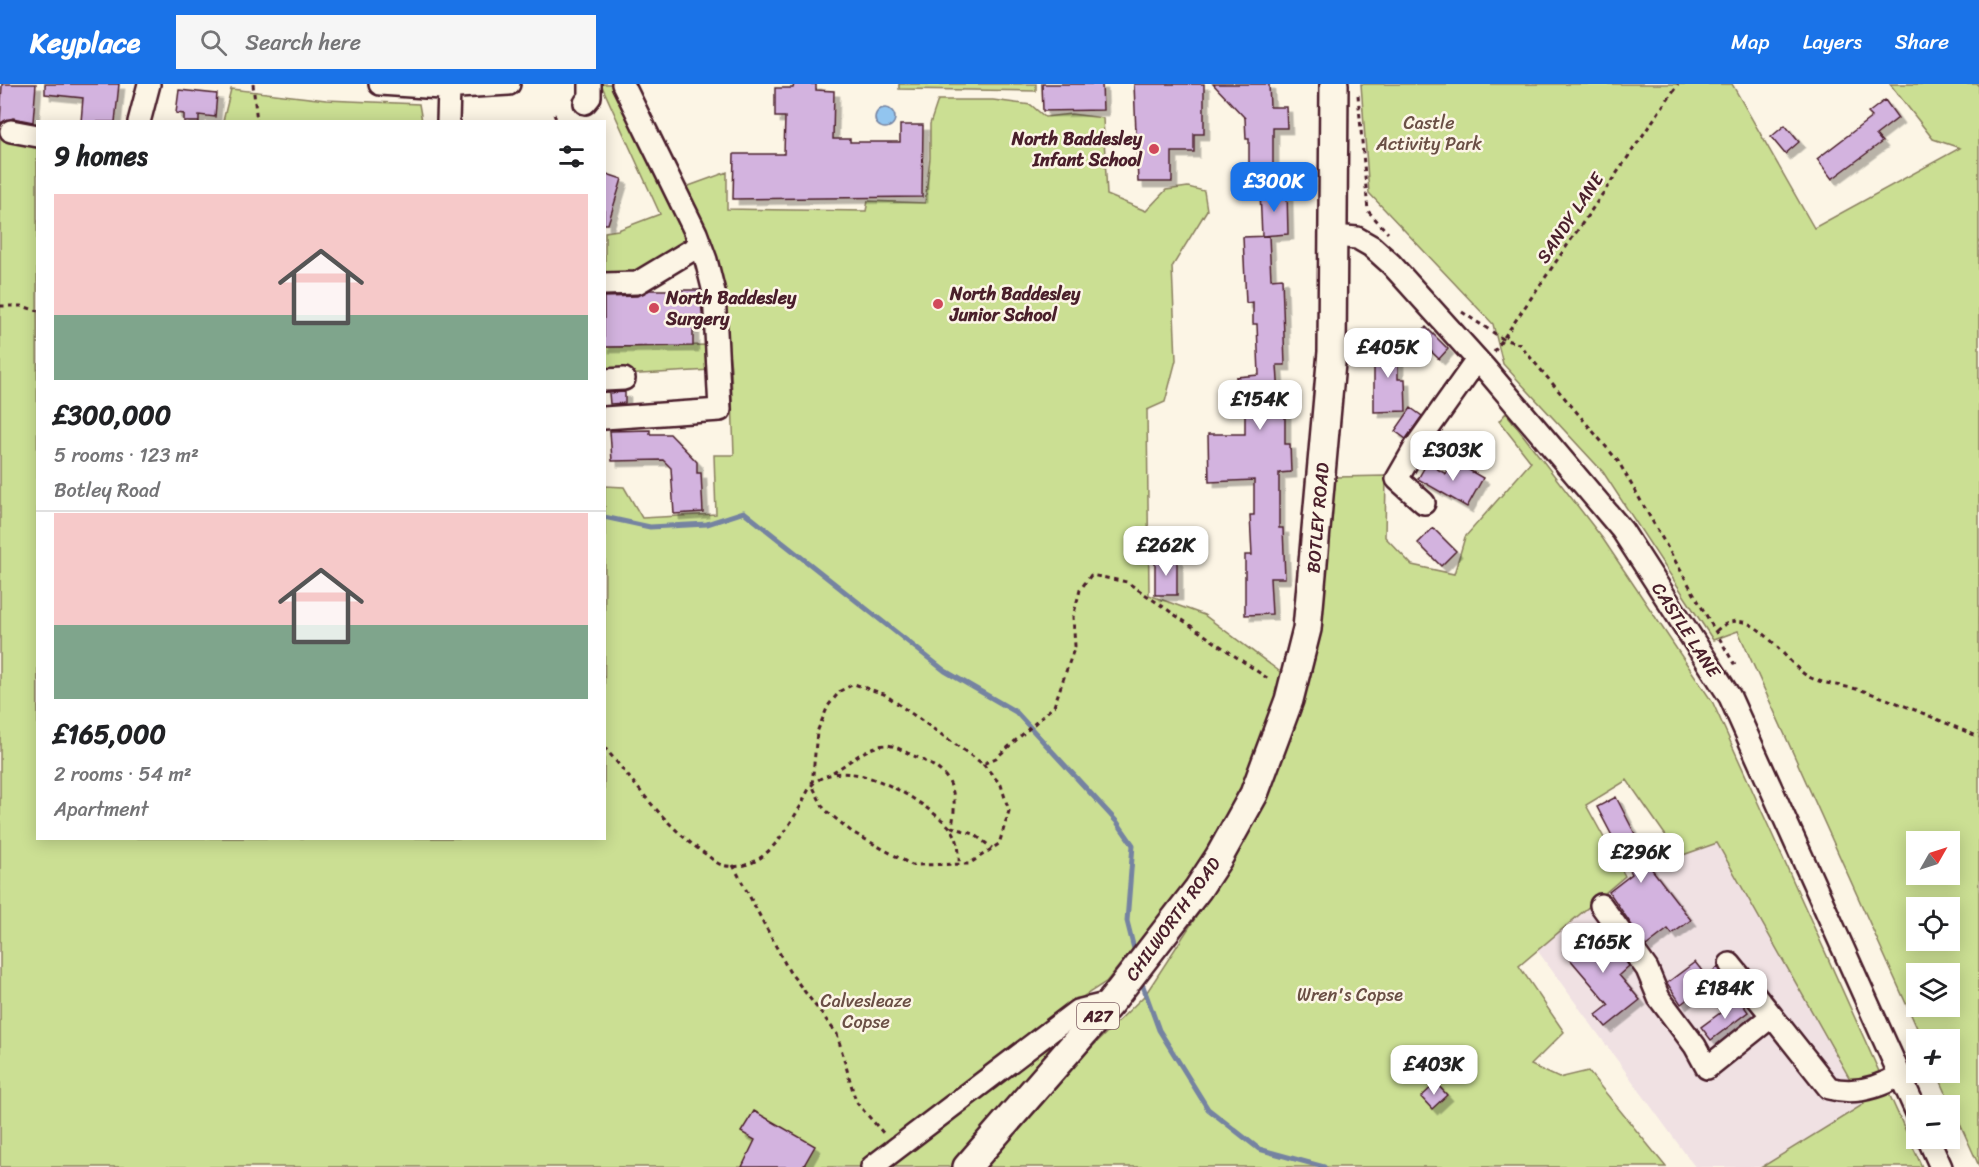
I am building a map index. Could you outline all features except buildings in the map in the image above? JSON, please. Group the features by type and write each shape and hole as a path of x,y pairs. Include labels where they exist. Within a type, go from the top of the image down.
{"main road":[{"name":"BOTLEY ROAD","path":"1307,629 1332,352 1334,84"},
{"name":"CHILWORTH ROAD","path":"967,1167 1110,1003 1172,924 1219,858 1262,776 1292,689 1307,629"}],"street":[{"path":"140,120 149,84"},
{"path":"381,84 449,88 509,84"},
{"path":"606,418 720,410 714,292 700,245 623,84"},
{"path":"447,120 449,88"},
{"path":"10,132 36,136"},
{"name":"CASTLE LANE","path":"1334,236 1357,238 1371,246 1481,363 1622,530 1730,697 1909,1095"},
{"path":"606,284 638,283 700,245"},
{"path":"1424,503 1397,478 1454,390 1481,363"},
{"path":"1601,905 1647,969 1659,998 1695,1046 1707,1068 1772,1016"},
{"path":"1730,963 1829,1088 1855,1091 1884,1084 1900,1075"},
{"path":"872,1167 1077,1011 1110,1003"},
{"path":"1933,1149 1941,1167"}],"path":[{"path":"253,84 257,120"},
{"path":"1357,84 1368,212 1391,237"},
{"name":"SANDY LANE","path":"1481,363 1503,339 1678,84"},
{"path":"554,114 556,120"},
{"path":"1454,304 1462,312 1503,339 1519,344"},
{"path":"0,306 22,306 36,310"},
{"path":"983,764 996,758 1054,706 1074,646 1073,617 1080,590 1091,575 1127,582 1150,600 1187,621 1250,667 1284,687 1292,689"},
{"path":"1706,660 1716,631 1731,621 1742,621 1772,640 1809,678 1862,690 1979,737"},
{"path":"854,684 884,694 983,764 1001,785 1009,811 999,844 969,864 912,865 852,832 824,809 812,784 817,732 824,715 840,691 854,684"},
{"path":"606,750 629,779 685,841 721,865 733,865 753,863 767,854 812,784 850,763 868,749 888,744 930,762 950,781 956,802 952,827 960,844 959,864"},
{"path":"831,773 855,775 891,784 952,827 974,834 992,848"},
{"path":"733,865 789,971 837,1034 856,1102 897,1148"}],"shaded area":[{"path":"1717,842 1864,1105 1762,1167 1695,1167 1537,950 1625,876"}],"green space":[{"path":"601,84 617,84 690,237 674,252 636,275 606,276 606,232 618,230 660,214"},
{"path":"899,84 1036,84 1036,91 899,89"},
{"name":"Castle Activity Park","path":"1361,84 1732,84 1814,228 1960,148 1933,139 1890,84 1979,84 1979,1166 1960,1124 1960,1095 1947,1095 1942,1083 1960,1083 1960,1029 1917,1029 1912,1017 1960,1017 1960,963 1906,963 1906,1004 1738,631 1713,640 1603,472 1503,364 1493,324 1369,193"},
{"path":"231,89 326,100 419,104 422,120 223,120"},
{"name":"Calvesleaze Copse","path":"938,100 993,100 1031,105 1045,117 1071,114 1103,118 1107,195 1146,211 1166,190 1188,187 1204,191 1207,210 1172,267 1176,360 1165,402 1147,410 1149,595 1204,615 1287,677 1247,774 1222,826 1179,892 1106,982 1039,1025 1053,1055 957,1167 0,1167 0,127 36,145 36,840 606,840 606,486 624,487 642,518 716,514 714,455 734,455 731,368 718,267 686,187 727,172 727,209 866,211 868,201 925,203 930,158 930,124"},
{"path":"708,345 711,370 606,376 606,347"},
{"name":"Wren's Copse","path":"1506,413 1603,539 1713,703 1906,1131 1906,1149 1914,1149 1922,1167 1762,1167 1864,1104 1717,843 1680,856 1627,780 1586,805 1625,876 1519,966 1564,1032 1531,1065 1559,1078 1588,1071 1666,1167 985,1167 1049,1089 1145,995 1232,862 1280,760 1312,669 1336,477 1386,476 1385,537 1412,565 1454,574 1465,537 1531,462 1499,421"}],"water":[{"path":"885,108 892,111 895,118 892,125 885,128 878,125 875,118 878,111"}],"waterway":[{"path":"606,517 650,527 707,524 744,512 945,671 1016,712 1117,822 1133,845 1127,921 1134,949"},
{"path":"1143,986 1159,1030 1208,1109 1259,1149 1324,1167"}],"place":[{"name":"North Baddesley Infant School","path":"1154,149"},
{"name":"North Baddesley Junior School","path":"938,304"},
{"name":"North Baddesley Surgery","path":"654,308"}]}
